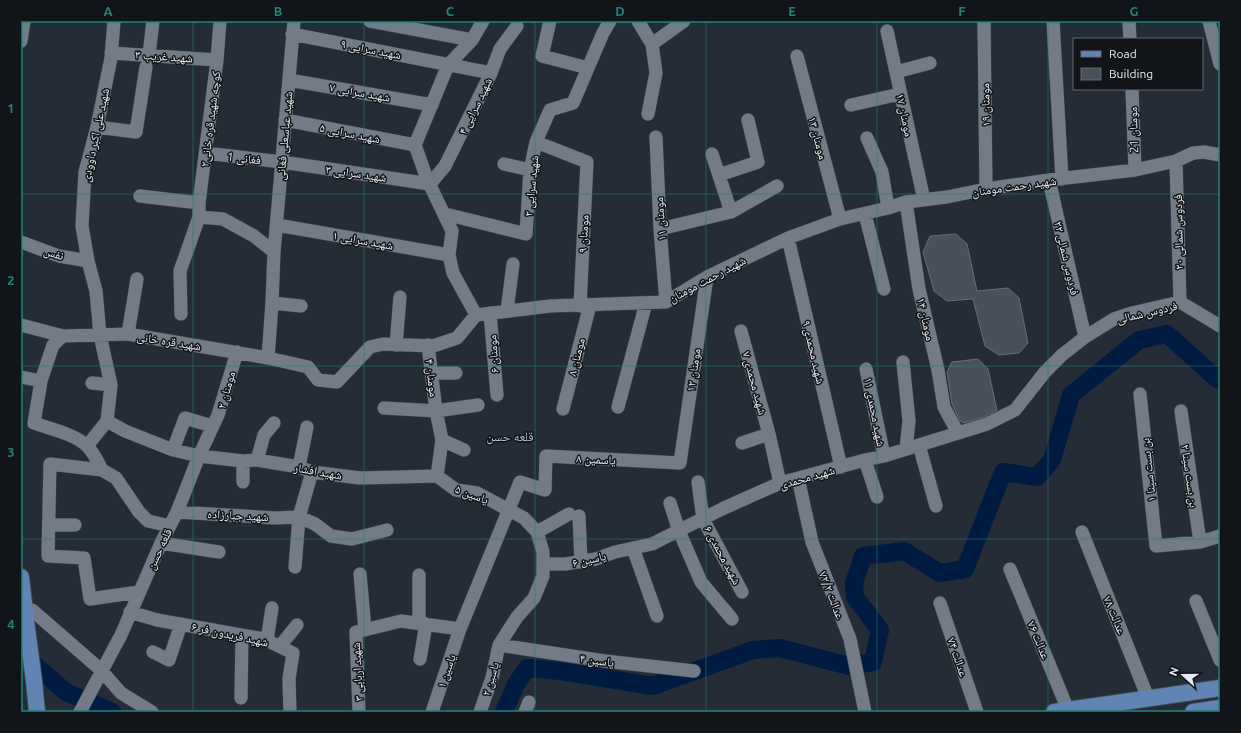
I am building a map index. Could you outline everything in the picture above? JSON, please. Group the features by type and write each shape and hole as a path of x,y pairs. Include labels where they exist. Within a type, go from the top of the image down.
{"main road":[{"path":"21,577 29,615 37,712"},
{"path":"1061,711 1220,688"},
{"path":"1193,712 1220,708"}],"street":[{"path":"21,41 24,21"},
{"name":"شهید علی اکبر داوودی","path":"107,421 111,384 100,335 96,292 88,261 82,226 85,172 97,127 111,52 114,21"},
{"path":"97,127 136,132 153,21"},
{"name":"کوچه شهید قره خانی۲","path":"181,314 180,271 199,217 199,203 217,60 220,21"},
{"path":"370,21 472,40"},
{"path":"237,352 308,367 318,380 336,382 370,347 383,344 433,346 457,338 476,315 453,274 450,255 452,232 430,184 415,145 449,64 472,40 483,21"},
{"path":"550,21 542,56 588,68"},
{"name":"شهید سرایی ۲","path":"444,214 526,234 530,170 536,142 550,110 573,103 603,33 610,21"},
{"path":"638,21 652,44 656,73 648,114"},
{"path":"652,44 684,21"},
{"name":"مومنان ۱۹","path":"984,21 986,189"},
{"path":"1053,21 1062,179"},
{"path":"1129,21 1130,38"},
{"path":"1209,21 1220,64"},
{"name":"شهید سرایی ۴","path":"430,184 444,166 491,73 500,49 517,26"},
{"name":"شهید سرایی ۹","path":"293,27 491,73"},
{"name":"شهید عباسعلی فغانی","path":"268,358 274,252 293,27"},
{"name":"مومنان ۱۷","path":"886,31 924,200"},
{"name":"۳ شهید غریب","path":"111,52 148,61 217,60"},
{"name":"مومنان ۱۳","path":"796,56 840,219"},
{"path":"896,72 930,63"},
{"name":"شهید سرایی ۷","path":"288,80 432,105"},
{"name":"مومنان 21","path":"1132,90 1135,170"},
{"path":"851,105 900,94"},
{"name":"شهید سرایی ۵","path":"285,120 415,145"},
{"path":"719,176 758,162 748,120"},
{"name":"مومنان ۱۱","path":"656,137 660,229 666,302"},
{"path":"867,138 882,172 888,208"},
{"name":"مومنان ۹","path":"536,142 587,162 585,305"},
{"name":"شهید رحمت مومنان","path":"476,315 550,306 666,302 707,276 788,238 840,219 865,214 906,202 947,197 986,189 1049,180 1135,170 1176,161 1193,153 1204,152 1220,155"},
{"name":"فغانی 1","path":"206,153 282,162"},
{"path":"712,154 730,212"},
{"name":"فردوس شمالی ۲۰","path":"1176,161 1180,302"},
{"name":"شهید سرایی ۳","path":"282,162 430,184"},
{"path":"504,164 530,170"},
{"name":"فردوس شمالی ۲۲","path":"1049,180 1085,337"},
{"path":"660,229 730,212 777,186"},
{"path":"140,196 199,203"},
{"name":"مومنان ۱۴","path":"906,202 919,289 938,370 944,407 958,433"},
{"path":"865,214 884,289"},
{"path":"199,217 223,219 254,236 274,252"},
{"name":"شهید سرایی ۱","path":"277,225 450,255"},
{"name":"۹ شهید محمدی","path":"788,238 841,467"},
{"name":"نفس","path":"21,242 59,256 88,261"},
{"path":"508,311 513,264"},
{"name":"مومنان ۱۲","path":"680,463 707,276"},
{"path":"128,334 137,279"},
{"path":"396,345 400,297"},
{"name":"فردوس شمالی","path":"987,424 1015,410 1045,372 1062,355 1085,337 1114,319 1132,313 1180,302 1220,326"},
{"path":"618,407 646,303"},
{"path":"272,304 301,306"},
{"name":"مومنان ۸","path":"563,409 585,305"},
{"name":"مومنان ۶","path":"490,313 496,395"},
{"name":"شهید قره خانی","path":"21,325 63,336 128,334 237,352"},
{"name":"شهید محمدی ۷","path":"741,332 769,434 780,483"},
{"path":"63,336 53,345 41,381 34,423 70,435 87,446 102,470"},
{"name":"۴ مومنان","path":"428,345 436,411 442,440 437,476"},
{"name":"۲ مومنان","path":"212,426 218,415 237,352"},
{"path":"903,362 909,421 906,449"},
{"name":"۱۱ شهید محمدی","path":"866,369 884,456"},
{"path":"431,373 456,373"},
{"path":"21,377 41,381"},
{"path":"92,383 111,384"},
{"name":"۱ بن بست سینا","path":"1140,394 1156,546 1200,542"},
{"path":"384,408 436,411 478,405"},
{"name":"۲ بن بست سینا","path":"1181,411 1200,542"},
{"path":"173,450 185,418 212,426"},
{"path":"87,446 107,421"},
{"name":"شهید افشار","path":"107,421 125,431 173,450 199,456 243,461 257,460 299,467 312,472 360,478 437,476"},
{"path":"257,460 264,435 274,423"},
{"name":"شهید محمدی","path":"633,548 652,544 722,509 780,483 884,456 987,424"},
{"name":"قلعه حسن","path":"80,711 121,635 161,543 177,512 212,426"},
{"path":"299,467 307,427"},
{"path":"742,443 769,434"},
{"path":"442,440 464,450"},
{"path":"919,445 936,506"},
{"name":"یاسمین ۸","path":"520,482 545,490 546,456 680,463"},
{"path":"865,460 877,496"},
{"path":"243,461 243,482"},
{"path":"139,592 90,599 84,558 48,556 50,464 102,470 116,478 138,512 148,521 170,526"},
{"path":"295,567 299,517 312,472"},
{"name":"یاسین ۵","path":"437,476 456,490 477,494 524,518 537,532"},
{"name":"عدالت ۷۲/۲","path":"798,478 812,542 850,639 865,712"},
{"name":"یاسین ۱","path":"432,712 460,629 520,482"},
{"path":"698,482 703,519"},
{"path":"670,503 679,531 701,582 732,619"},
{"name":"شهید جبارزاده","path":"177,512 275,518 299,517"},
{"path":"499,645 517,617 534,598 544,576 543,552 537,532 574,515 581,562"},
{"path":"299,517 315,524 331,536 352,539 387,530"},
{"name":"۶ شهید محمدی","path":"703,519 742,592"},
{"path":"49,525 75,525"},
{"name":"۷۸ عدالت","path":"1082,532 1148,698"},
{"path":"1200,542 1220,536"},
{"path":"161,543 219,552"},
{"path":"633,548 657,616"},
{"name":"یاسین ۶","path":"543,564 581,562 633,548"},
{"name":"عدالت ۷۶","path":"1010,569 1061,711"},
{"name":"شهید اربابی ۳","path":"359,712 360,574"},
{"path":"419,575 422,624 420,659"},
{"path":"1196,601 1220,660"},
{"name":"عدالت ۷۴","path":"940,603 976,712"},
{"path":"267,640 272,608"},
{"name":"شهید فریدون فر ۶","path":"130,612 157,620 267,640 293,653 289,679 290,712"},
{"path":"29,615 101,670 121,693 152,712"},
{"path":"360,631 401,621 460,629"},
{"path":"153,652 169,660 181,624"},
{"path":"280,646 298,625"},
{"path":"241,698 242,635"},
{"name":"یاسین ۴","path":"499,645 605,661 694,671"},
{"name":"یاسین ۲","path":"480,712 492,678 499,645"}],"building":[{"path":"956,234 967,244 977,291 1008,288 1019,298 1028,343 1019,353 999,355 985,346 973,299 947,301 934,291 923,252 930,236"},
{"path":"978,359 988,369 997,410 984,417 964,423 960,421 952,404 947,372 952,362"}],"waterway":[{"path":"504,712 516,684 527,668 560,671 653,686 753,650 780,648 849,666 873,662 880,630 855,597 854,583 863,556 904,551 940,573 965,569 1003,472 1037,477 1052,460 1071,395 1139,340 1167,334 1220,380"},
{"path":"21,653 66,692 112,712"}],"district":[{"name":"قلعه حسن","path":"510,436"}]}
